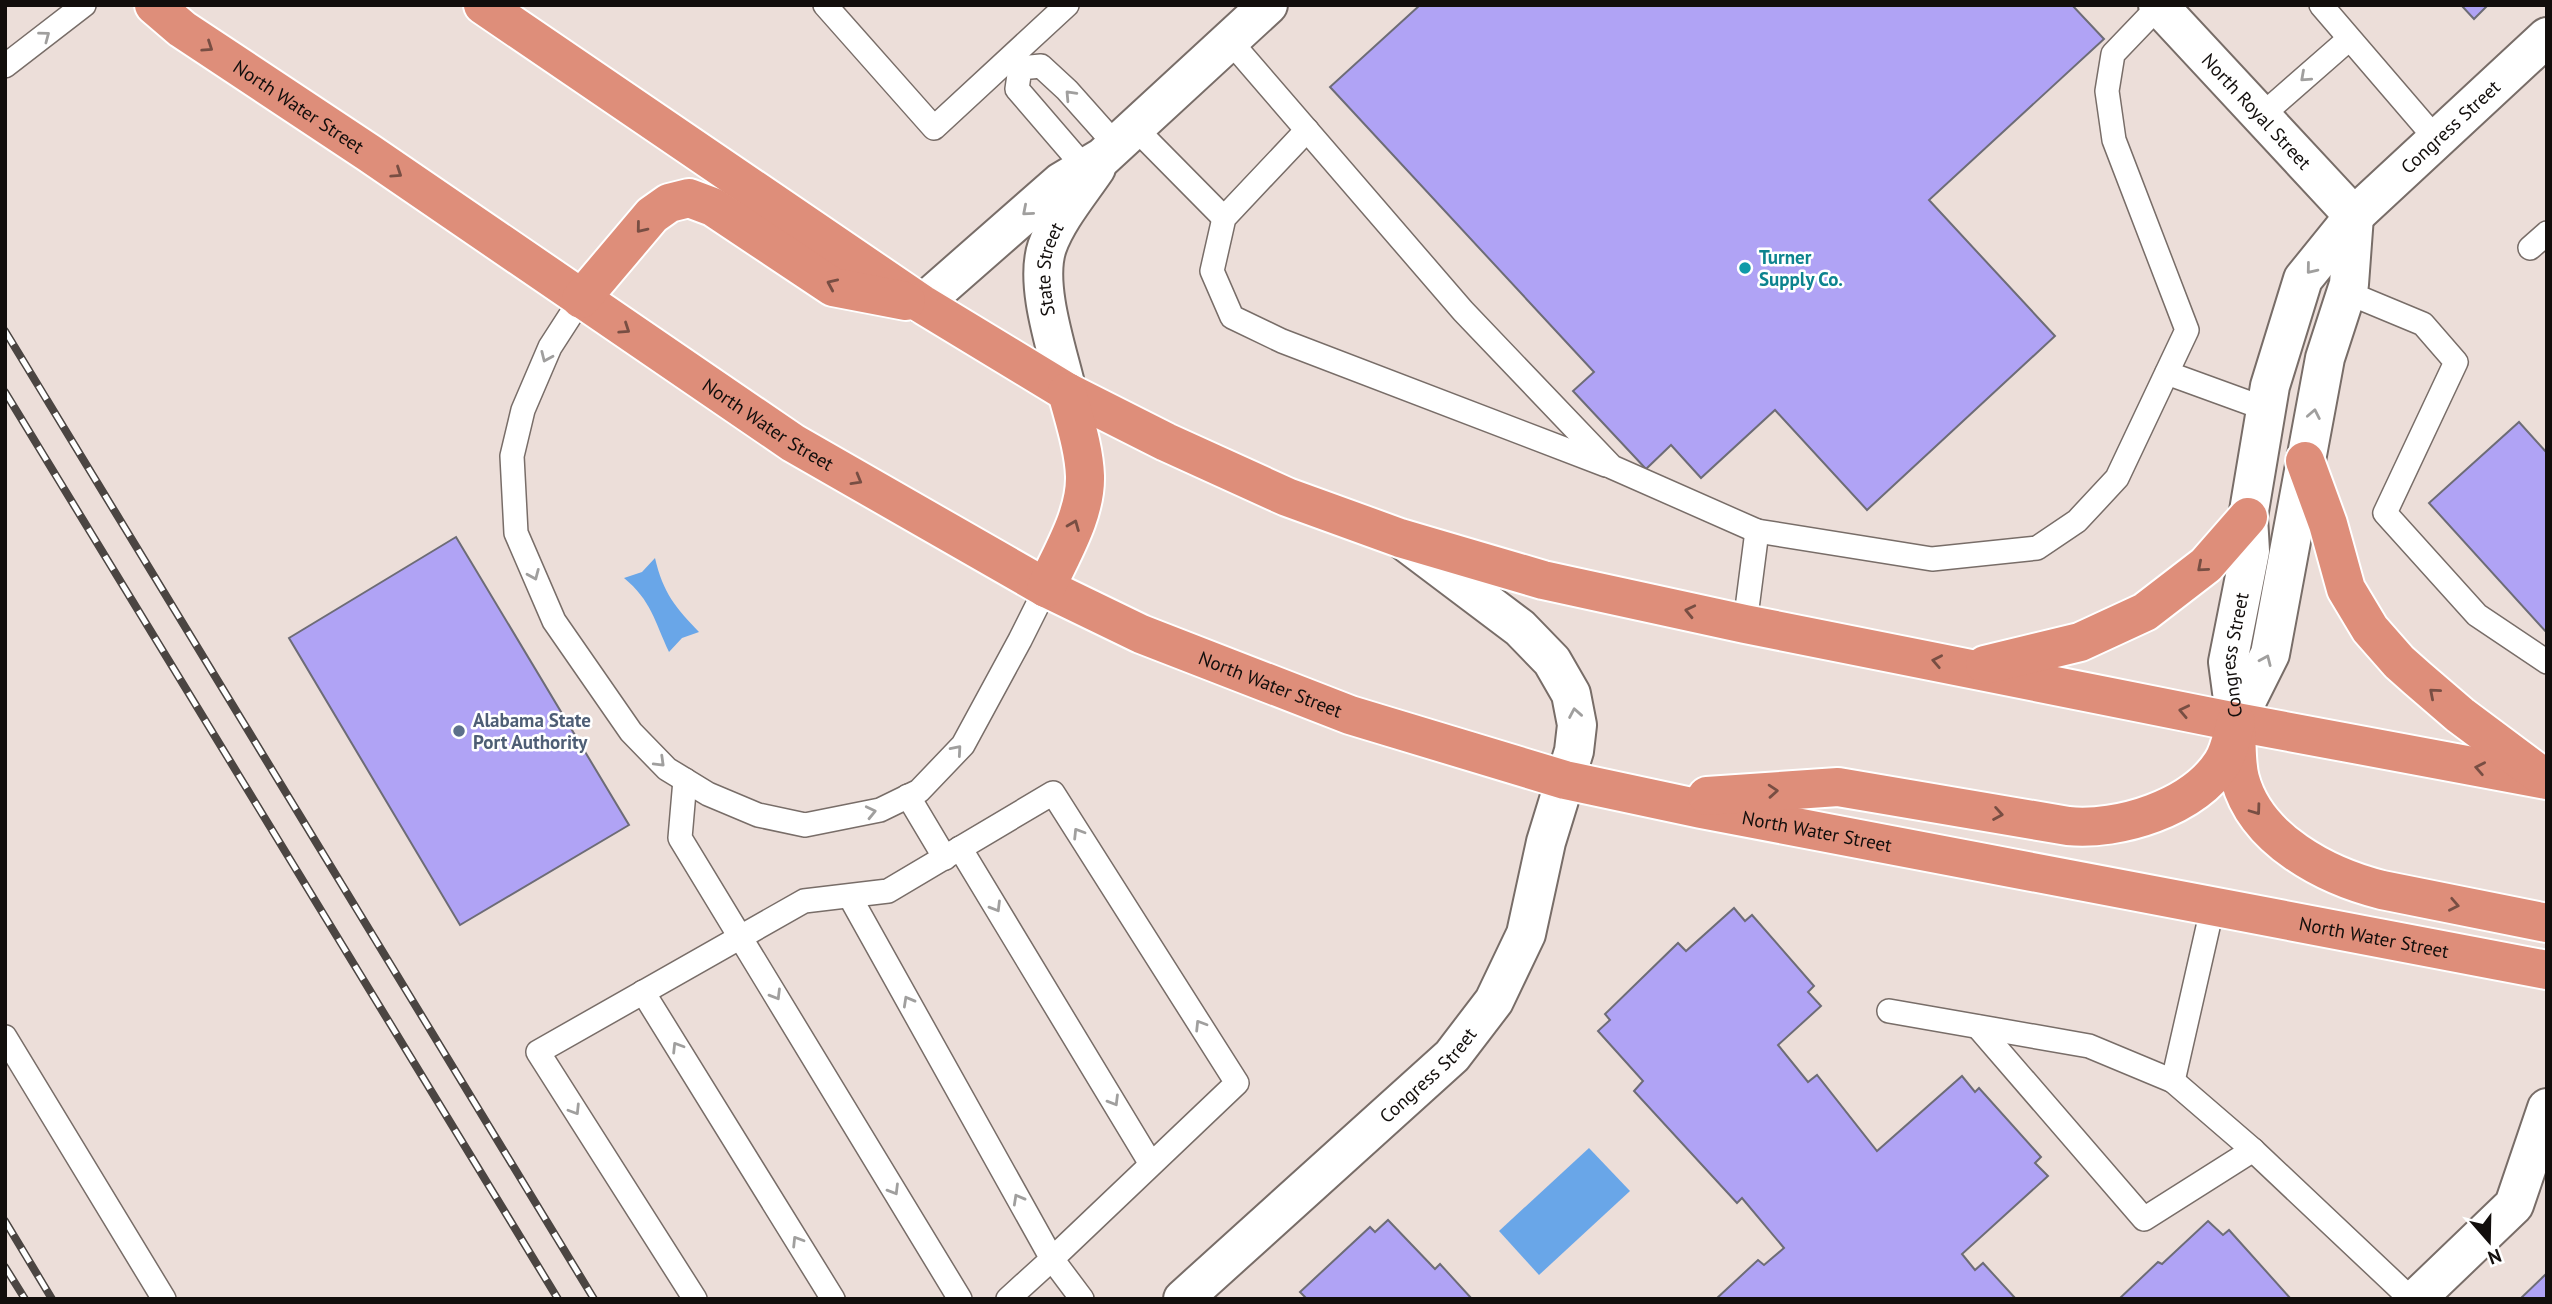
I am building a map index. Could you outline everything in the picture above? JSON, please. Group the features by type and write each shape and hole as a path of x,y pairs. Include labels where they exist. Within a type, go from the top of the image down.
{"highway":[{"name":"North Water Street","path":"154,5 181,29 793,443 1046,588 1140,634 1350,715 1565,780 1656,800 2547,970"},
{"path":"483,5 922,304 1067,392 1166,442 1287,497 1401,538 1543,580 1745,624 2235,722 2547,780"},
{"path":"582,299 652,215 669,203 689,198 713,207 833,287 922,304"},
{"path":"1046,588 1077,519 1083,496 1084,466 1067,392"},
{"path":"2305,461 2328,524 2346,589 2371,629 2399,662 2460,715 2547,780"},
{"path":"1974,668 2080,642 2145,612 2206,565 2248,517"},
{"path":"1656,800 1838,787 2068,826 2106,827 2167,807 2203,784 2223,762 2235,722"},
{"path":"2235,722 2239,777 2252,805 2277,837 2319,868 2382,891 2547,923"}],"street":[{"name":"State Street","path":"922,304 1061,181 1110,150 1268,5"},
{"name":"North Royal Street","path":"2159,6 2354,216"},
{"name":"Congress Street","path":"2235,722 2228,663 2250,551 2248,517 2270,386 2303,279 2354,216 2547,37"},
{"name":"State Street","path":"1067,392 1042,286 1046,249 1057,227 1110,150"},
{"name":"Congress Street","path":"2235,722 2270,654 2325,358 2349,284 2354,216"},
{"name":"Congress Street","path":"1183,1299 1220,1285 1452,1056 1494,1001 1526,934 1546,842 1574,751 1577,726 1571,694 1552,661 1520,628 1401,538"},
{"path":"2414,1299 2514,1205 2547,1108"}],"lane":[{"path":"5,66 84,5"},
{"path":"825,5 934,128 1015,63 1068,5"},
{"path":"2321,5 2437,140"},
{"path":"1307,130 1224,218 1212,271 1232,317 1282,341 1612,467 1757,531 1931,559 2037,548 2077,521 2116,478 2187,330 2114,140 2107,90 2113,54 2159,6"},
{"path":"2261,116 2349,39"},
{"path":"1230,41 1463,311 1612,467"},
{"path":"1015,63 1017,89 1110,150 1224,218"},
{"path":"1015,63 1041,66 1067,90 1110,150"},
{"path":"2346,292 2423,324 2456,362 2385,513 2477,615 2547,662"},
{"path":"582,299 550,347 523,411 512,456 516,533 554,621 631,733 667,769 708,794 758,815 805,825 880,810 919,791 963,745 1046,588"},
{"path":"2167,373 2266,409"},
{"path":"1745,624 1757,531"},
{"path":"685,780 680,838 960,1299"},
{"path":"695,1299 538,1052 804,901 888,891 1053,793 1237,1083 1008,1299"},
{"path":"908,796 953,853 1152,1164"},
{"path":"850,897 1052,1259 1082,1299"},
{"path":"2173,1081 2213,905"},
{"path":"643,992 833,1299"},
{"path":"1889,1011 2089,1046 2173,1081 2253,1150 2414,1299"},
{"path":"1978,1027 2144,1219 2253,1150"},
{"path":"5,1037 164,1299"}],"water":[{"path":"655,558 671,599 699,632 682,638 669,652 646,603 624,578 642,572"},
{"path":"1589,1148 1630,1191 1539,1275 1499,1231"}],"building":[{"name":"Turner Supply Co.","path":"1420,5 2072,5 2104,39 1929,200 2055,336 1867,510 1775,410 1701,478 1671,445 1646,469 1573,391 1594,372 1330,87"},
{"path":"2461,5 2488,5 2474,19"},
{"path":"2519,422 2547,453 2547,633 2429,503"},
{"name":"Alabama State Port Authority","path":"456,537 629,825 460,925 289,638"},
{"path":"1734,908 1745,921 1752,915 1814,986 1808,992 1821,1006 1778,1045 1808,1082 1817,1075 1877,1151 1962,1076 1975,1092 1979,1088 2041,1157 2035,1163 2048,1176 1962,1254 1975,1270 1983,1263 2016,1299 1716,1299 1758,1260 1764,1265 1784,1248 1742,1198 1737,1203 1634,1091 1643,1081 1598,1031 1610,1020 1605,1014 1678,943 1686,951"},
{"path":"1388,1220 1435,1269 1440,1264 1472,1299 1303,1299 1305,1297 1300,1292 1370,1227 1375,1232"},
{"path":"2208,1221 2223,1235 2229,1230 2291,1299 2119,1299 2158,1262 2162,1264"},
{"path":"2547,1273 2547,1299 2520,1299"}],"railway":[{"path":"5,331 594,1299"},
{"path":"5,392 558,1299"},
{"path":"5,1221 52,1299"},
{"path":"5,1267 25,1299"}],"place":[{"name":"Turner Supply Co.","path":"1745,268"},
{"name":"Alabama State Port Authority","path":"459,731"}]}
